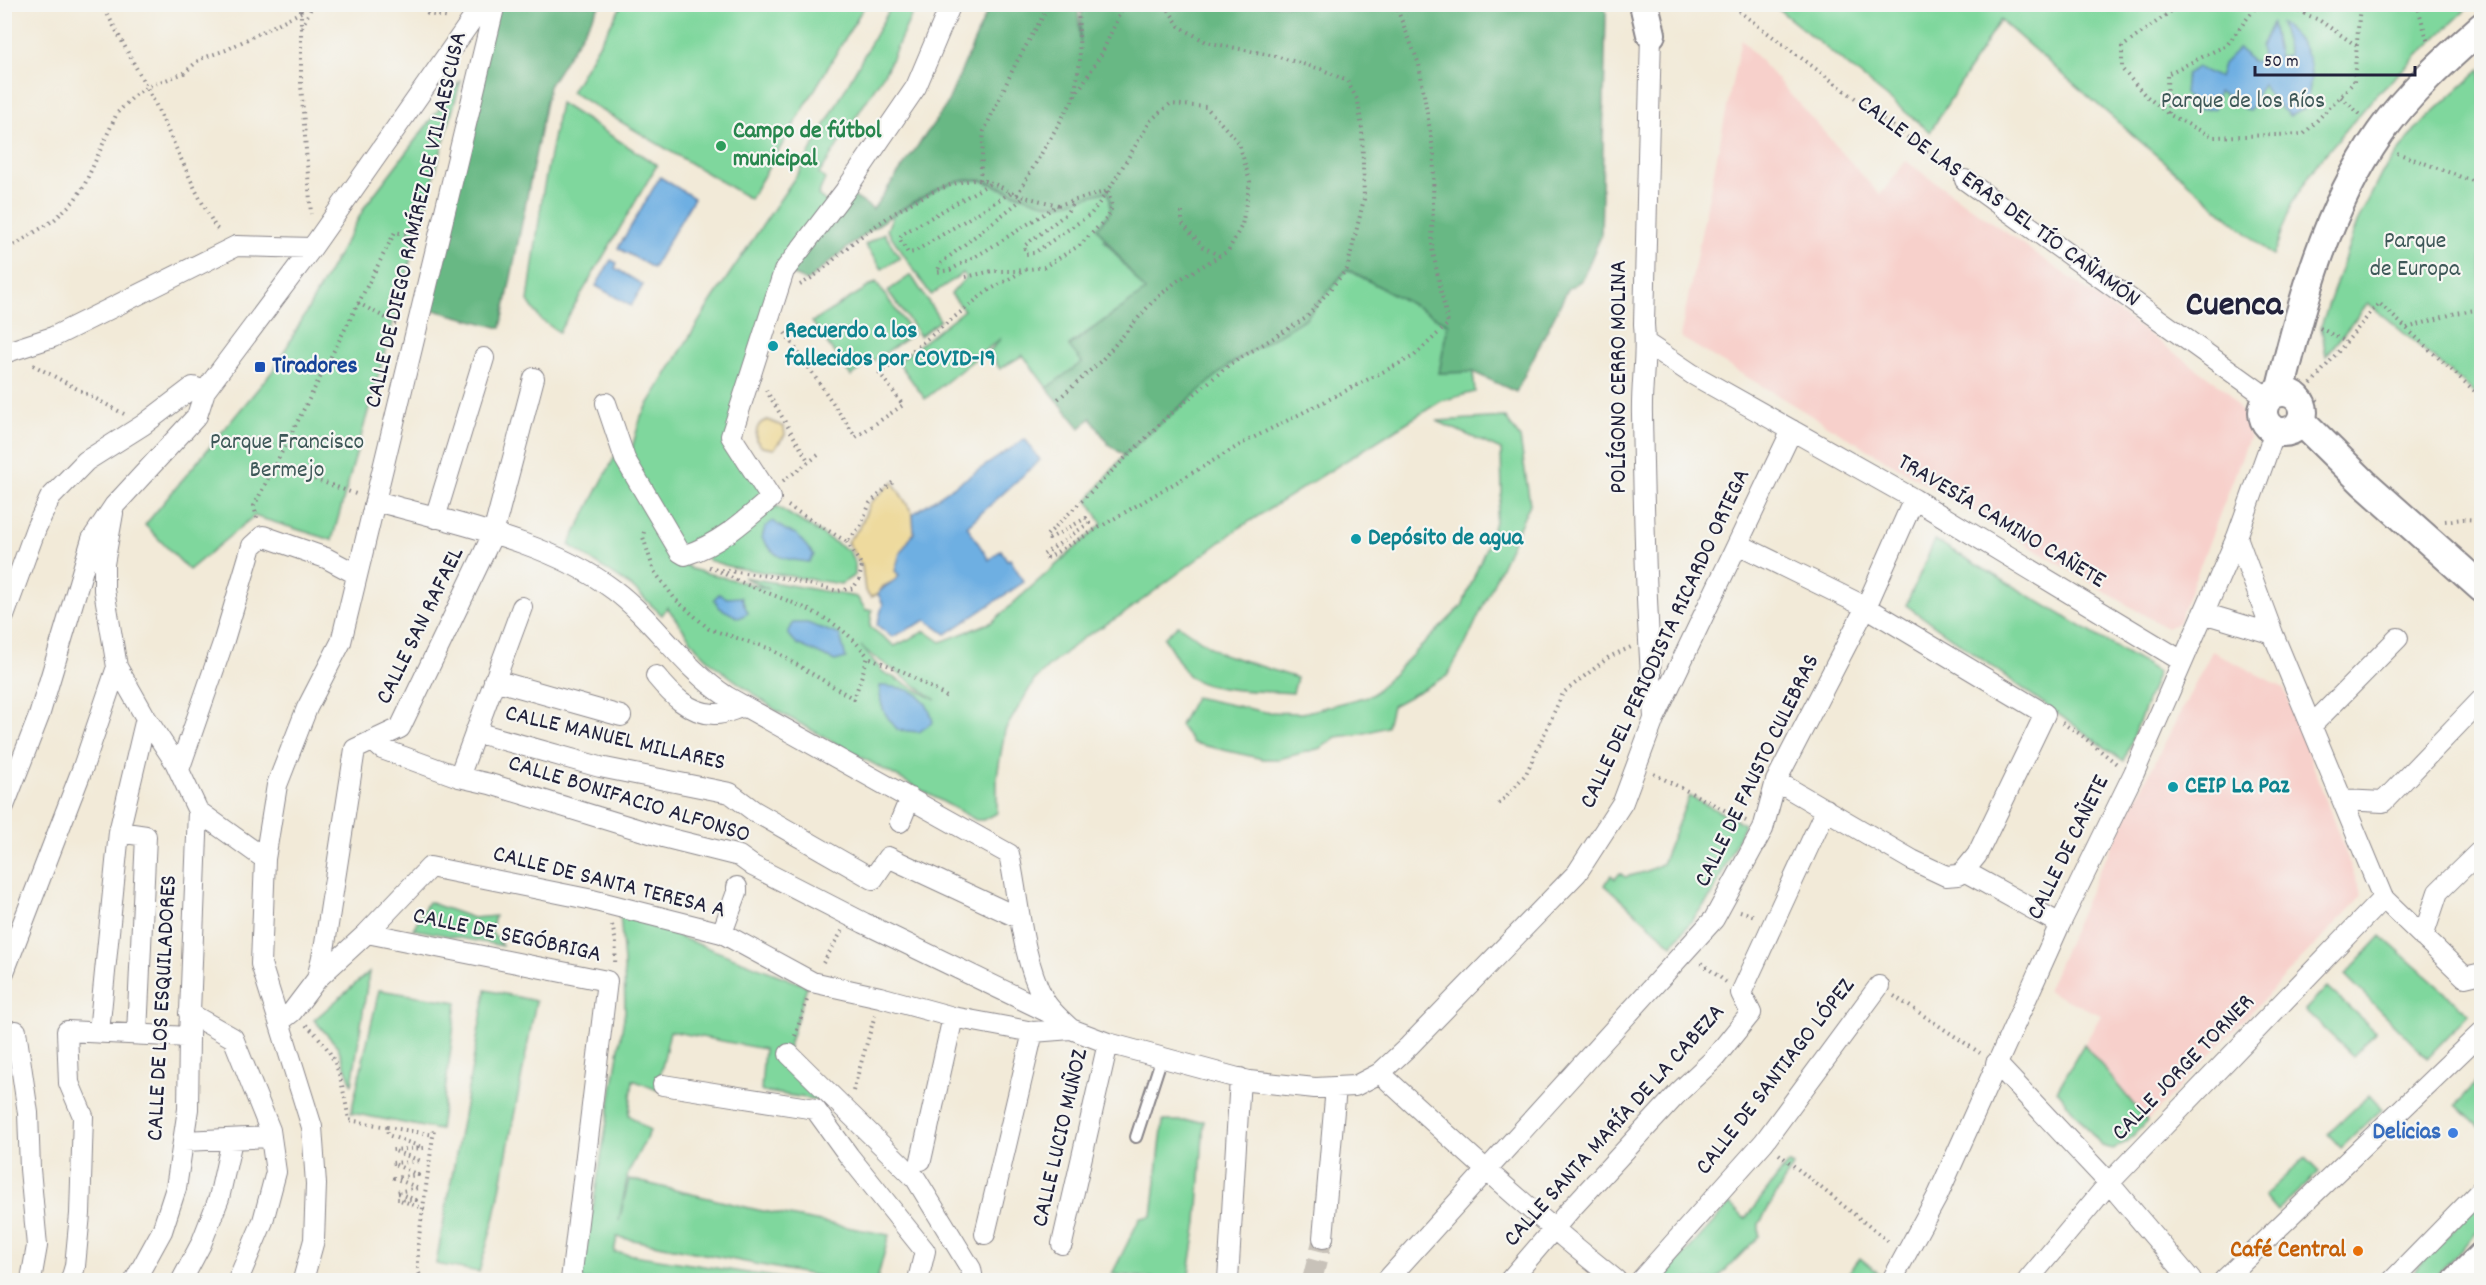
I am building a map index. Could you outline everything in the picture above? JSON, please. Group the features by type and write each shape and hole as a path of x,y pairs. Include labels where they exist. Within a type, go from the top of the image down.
{"street":[{"name":"CALLE DE DIEGO RAMÍREZ DE VILLAESCUSA","path":"4,806 39,716 92,539 114,506 191,425 201,407 205,391 312,248 483,4"},
{"name":"CALLE DE DIEGO RAMÍREZ DE VILLAESCUSA","path":"303,1281 314,1240 316,1184 312,1127 261,964 264,859 277,785 307,708 341,642 495,4"},
{"path":"606,404 625,459 674,545 685,555 696,552 739,526 771,498 731,436 784,271 845,191 916,87 951,4"},
{"path":"1644,4 1651,34"},
{"path":"1651,34 1655,4"},
{"path":"2312,413 2298,426 2287,432 2275,431 2264,420 2263,413 2274,395 2323,240 2348,184 2380,132 2442,63 2481,27"},
{"name":"POLÍGONO CERRO MOLINA","path":"1651,34 1644,324 1646,343 1642,405 1648,640 1654,719"},
{"name":"CALLE DE LAS ERAS DEL TÍO CAÑAMÓN","path":"1965,180 2274,395"},
{"path":"13,350 53,337 236,246 312,248"},
{"name":"TRAVESÍA CAMINO CAÑETE","path":"1646,343 1692,374 1914,499 2182,661"},
{"path":"435,518 484,358"},
{"name":"CALLE SAN RAFAEL","path":"317,979 325,944 355,749 400,728 493,534 534,378"},
{"path":"4,616 36,528 50,498 86,461 143,425 193,387 205,391"},
{"path":"2274,395 2290,394 2299,400 2303,410 2312,413 2422,536 2481,588"},
{"name":"CALLE DEL PERIODISTA RICARDO ORTEGA","path":"1240,1078 1315,1088 1354,1086 1380,1073 1410,1046 1577,873 1623,802 1635,764 1654,719 1710,597 1792,430"},
{"name":"CALLE DE CAÑETE","path":"1892,1281 1938,1195 2060,924 2134,773 2237,537 2275,431"},
{"name":"CALLE DE FAUSTO CULEBRAS","path":"1387,1281 1714,919 1763,829 1776,781 1866,606 1914,499"},
{"path":"376,501 493,534 553,556 615,591 647,620 707,684 742,706 1009,854 1019,918 1044,999 1065,1024"},
{"name":"CALLE DE LOS ESQUILADORES","path":"114,506 104,564 104,590 117,668 179,770 198,812 189,1013 188,1109 184,1140 176,1188 162,1231 135,1281"},
{"path":"179,770 224,640 252,546 263,536 326,558 356,574"},
{"path":"2237,537 2273,633 2384,898 2465,977 2481,973"},
{"path":"1738,544 1866,606 2045,714 1977,855 1958,875 1946,876 1912,860 1776,781"},
{"path":"459,777 522,608"},
{"path":"2203,613 2273,633"},
{"path":"2312,724 2398,638"},
{"path":"4,972 83,768 117,668"},
{"path":"656,676 674,698 698,711 716,715 742,706"},
{"path":"494,680 621,716"},
{"path":"2343,800 2383,802 2481,699"},
{"path":"99,1032 118,832 146,718"},
{"name":"CALLE MANUEL MILLARES","path":"475,732 600,766 730,793 754,811 873,879 888,857 1019,918"},
{"name":"CALLE BONIFACIO ALFONSO","path":"373,741 381,749 459,777 490,784 663,837 701,844 739,856 753,866 1065,1024"},
{"path":"900,822 910,798"},
{"name":"CALLE SANTA MARÍA DE LA CABEZA","path":"1510,1281 1553,1230 1671,1101 1714,1059 1750,1013 1741,993 1826,808"},
{"path":"198,812 264,859"},
{"path":"118,832 146,836 137,1034"},
{"path":"2423,937 2438,892 2481,849"},
{"name":"CALLE DE SANTA TERESA A","path":"367,933 430,867 588,899 722,933 812,982 880,997 953,1017 1033,1032 1065,1024 1108,1043 1240,1078"},
{"path":"1964,871 2060,924"},
{"path":"722,933 737,887"},
{"name":"CALLE JORGE TORNER","path":"2028,1281 2109,1183 2384,898"},
{"path":"279,1022 292,1012 317,979 367,933"},
{"name":"CALLE DE SEGÓBRIGA","path":"367,933 607,981 571,1281"},
{"name":"CALLE DE SANTIAGO LÓPEZ","path":"1641,1281 1764,1142 1879,986"},
{"path":"189,1013 232,1038 271,1137 276,1172 263,1221 238,1281"},
{"path":"921,1160 953,1017"},
{"path":"16,1031 28,1113 37,1246 31,1281"},
{"path":"71,1281 75,1266 80,1214 83,1116 69,1083 67,1031 189,1037"},
{"path":"985,1234 1033,1032"},
{"path":"2224,1281 2481,1032"},
{"name":"CALLE LUCIO MUÑOZ","path":"1062,1244 1108,1043"},
{"path":"789,1054 916,1179 970,1269 973,1281"},
{"path":"1996,1063 2109,1183 2191,1281"},
{"path":"1380,1073 1553,1230 1616,1281"},
{"path":"1228,1281 1240,1078"},
{"path":"663,1085 815,1109 849,1156 925,1251 918,1281"},
{"path":"1323,1238 1336,1087"},
{"path":"184,1140 271,1137"},
{"path":"182,1281 201,1244 219,1198 232,1140"},
{"path":"2393,1281 2481,1189"},
{"path":"2458,1281 2481,1256"}],"lane":[{"path":"1136,1137 1162,1057"}],"path":[{"path":"4,23 9,4"},
{"path":"102,4 147,87 195,191 216,228 236,246"},
{"path":"301,4 301,85 312,248"},
{"path":"302,28 313,4"},
{"path":"419,4 428,14 471,21"},
{"path":"980,180 984,131 1015,65 1050,4"},
{"path":"1074,98 1080,61 1078,4"},
{"path":"1017,195 1102,53 1124,4"},
{"path":"1164,4 1179,26 1206,42 1275,56 1321,69 1347,81 1358,101 1362,129 1364,199 1347,269 1306,318 1230,365 1167,417 1047,535 1049,539 1086,518 1089,523 1044,555 1047,558 1245,442 1414,356 1448,324 1432,248 1434,156 1419,64 1395,4"},
{"name":"CALLE DE LAS ERAS DEL TÍO CAÑAMÓN","path":"1729,4 1965,180"},
{"path":"2181,4 2121,47 2122,69 2145,95 2168,114 2213,137 2304,134 2354,82 2360,4"},
{"path":"2168,114 2167,74 2227,45 2258,4"},
{"path":"2282,4 2319,20 2357,46"},
{"path":"2417,4 2430,49 2442,63"},
{"path":"4,252 54,220 74,201 84,186 117,113 147,87 174,78 190,69 200,59 226,50 302,12"},
{"path":"1057,400 1101,361 1153,301 1177,281 1228,251 1242,225 1250,182 1239,143 1206,107 1170,104 1150,120 1108,191 1090,214 1034,254 1026,254 1024,246 1066,214 1074,201"},
{"path":"1026,270 986,292 898,362 879,372 903,405 856,437 773,305 807,281 854,242 933,192 958,181 980,180 1017,195 1058,205"},
{"path":"2481,189 2475,182 2481,230"},
{"path":"989,184 904,233 899,238 908,253 914,252 1011,192"},
{"path":"1025,197 941,263 937,272 950,270 985,251 1058,205 1108,191"},
{"path":"966,277 992,271 1044,267 1080,245 1108,217 1112,207 1108,191"},
{"path":"1182,212 1182,223 1203,247 1221,256"},
{"path":"263,536 254,506 395,232 438,242"},
{"path":"358,303 416,334"},
{"path":"2312,413 2306,390 2379,303 2481,398"},
{"path":"2407,328 2456,313 2481,309"},
{"path":"13,350 28,363 143,425"},
{"path":"752,366 809,462"},
{"path":"717,570 784,578 838,591 853,588 859,580 862,566 847,542 771,498 773,488 821,453"},
{"path":"275,465 376,501"},
{"path":"847,542 860,526 870,503 893,482"},
{"path":"649,501 643,537 654,570 675,599 710,629 771,649 854,699 868,657"},
{"path":"2422,536 2442,522 2463,519 2481,520"},
{"path":"685,555 742,582 788,599 839,626 857,642 868,657 904,672 947,697"},
{"path":"1499,804 1526,774 1563,693 1609,657 1648,640"},
{"path":"2045,714 2080,734 2115,764 2134,773"},
{"path":"1635,764 1763,829"},
{"path":"588,899 586,917 612,924 616,942 615,969 607,981"},
{"path":"1722,904 1773,922"},
{"path":"1685,952 1741,993"},
{"path":"1879,986 1996,1063"},
{"path":"848,1112 880,997"},
{"path":"321,1038 340,1069 349,1120 434,1132 425,1209 418,1244 418,1270 422,1281"},
{"path":"387,1127 388,1135 424,1148 392,1150 421,1161 392,1163 418,1175 394,1178 419,1188 396,1192 416,1200 397,1199 425,1209"},
{"path":"1764,1142 1906,1257"}],"shaded area":[{"path":"1741,39 1880,195 1906,161 2228,391 2248,423 2249,438 2178,623 2166,628 1680,337"},
{"path":"2212,651 2284,688 2362,896 2127,1142 2113,1149 2102,1146 2057,1091 2101,1015 2047,991 2097,875"}],"green space":[{"path":"495,5 600,5 549,86 501,328 423,307"},
{"name":"Campo de fútbol municipal","path":"622,5 865,5 750,199 571,92"},
{"path":"892,5 916,5 887,69 819,174 825,179 818,195 829,204 784,271 731,436 771,498 696,552 667,548 691,569 769,589 743,577 857,597 866,610 872,610 870,627 895,646 925,631 941,642 992,622 1102,524 1088,500 1124,455 1229,365 1306,318 1347,269 1448,324 1439,373 1473,372 1475,392 1441,401 1239,528 1125,613 1083,638 1047,668 1034,681 1005,730 997,776 997,813 984,820 976,820 777,711 714,665 696,647 667,607 662,615 632,587 569,545 615,456 632,448 641,416 712,300 800,170","holes":["861,646 936,700 883,672"]},
{"path":"990,5 1078,5 1080,43 1082,5 1604,5 1606,12 1601,236 1582,280 1568,289 1516,392 1473,372 1439,373 1448,324 1347,269 1306,318 1229,365 1124,455 1108,444 1091,418 1080,428 1047,388 1082,362 1069,346 1145,291 1097,228 1110,211 1108,191 1066,203 1051,204 981,180 963,181 940,188 890,217 865,234 807,281 784,271 845,191 873,209 946,106"},
{"name":"Parque de los Ríos","path":"1773,5 2471,5 2376,95 2316,165 2291,205 2273,256 2000,20 1930,132"},
{"name":"Parque de Europa","path":"2481,69 2481,398 2368,303 2326,356 2321,326 2357,223 2382,173 2417,127"},
{"name":"Parque Francisco Bermejo","path":"461,80 332,540 254,516 189,570 145,525 275,368 366,205"},
{"path":"560,103 657,165 559,332 541,320 528,301 543,191"},
{"path":"980,180 1017,195 1058,205 1108,191 1112,207 1104,240 1146,291 1069,345 1083,362 1047,388 1023,355 1000,369 989,352 1001,338 925,399 898,362 964,310 951,294 966,277 963,273 931,295 887,230 893,215 943,186 958,181"},
{"path":"884,233 900,258 882,269 865,245"},
{"path":"911,275 940,320 920,336 888,291"},
{"path":"876,282 913,334 851,376 812,322"},
{"path":"1505,417 1520,438 1530,504 1466,643 1447,676 1392,706 1387,727 1361,734 1336,737 1321,748 1279,759 1263,759 1193,743 1180,725 1195,697 1265,712 1303,713 1372,695 1462,606 1492,533 1502,493 1501,450 1437,421"},
{"path":"776,506 849,551 855,564 855,575 841,584 731,567 708,560 708,550"},
{"path":"1935,540 2158,672 2124,761 1906,605"},
{"path":"1178,625 1220,653 1297,678 1293,693 1221,688 1195,680 1187,674 1164,638"},
{"path":"1689,796 1744,824 1712,895 1672,945 1605,885 1611,875 1615,879 1620,873 1625,877 1645,872 1662,864"},
{"path":"428,902 473,918 495,916 491,931 502,946 413,929"},
{"path":"620,914 807,986 785,1059 816,1088 819,1100 761,1091 764,1049 670,1031 657,1090 633,1080 629,1115 650,1131 628,1173 619,1221 629,1179 758,1210 889,1235 877,1280 838,1280 617,1237 614,1252 792,1280 581,1280 625,1011"},
{"path":"2381,936 2469,1014 2427,1058 2345,975"},
{"path":"369,972 352,1085 338,1047 314,1020"},
{"path":"2327,987 2376,1032 2353,1056 2305,1010"},
{"path":"379,990 457,1002 440,1130 351,1113"},
{"path":"486,990 536,1001 495,1216 479,1272 436,1264"},
{"path":"2084,1044 2147,1121 2127,1142 2113,1149 2102,1146 2057,1091"},
{"path":"2481,1077 2481,1129 2456,1105"},
{"path":"2369,1095 2382,1109 2341,1148 2328,1134"},
{"path":"1163,1121 1204,1121 1197,1222 1188,1280 1112,1274 1140,1218 1152,1216"},
{"path":"2305,1158 2319,1172 2277,1211 2264,1196"},
{"path":"1788,1163 1793,1166 1759,1224 1759,1236 1716,1280 1661,1280 1730,1204 1745,1219"},
{"path":"2481,1200 2481,1228 2432,1280 2406,1280"},
{"path":"1860,1258 1880,1274 1875,1280 1843,1280"}],"sand":[{"path":"768,420 784,427 785,435 774,449 762,447 756,440 758,427"},
{"path":"893,482 913,514 914,533 900,553 899,575 896,580 883,586 878,594 871,597 865,591 862,566 847,542 860,527 870,503"}],"water":[{"path":"2272,23 2279,58 2289,55 2280,23 2299,41 2309,60 2311,81 2305,108 2290,116 2274,102 2262,84 2250,110 2239,106 2218,92 2214,109 2199,110 2184,93 2186,75 2197,67 2219,78 2223,64 2239,48 2251,61 2262,62 2261,46"},
{"path":"660,177 694,198 653,268 618,248"},
{"path":"611,260 617,263 615,268 643,285 631,306 596,286"},
{"path":"1025,439 1040,460 967,526 989,560 1001,550 1007,560 1010,559 1024,582 946,634 926,620 892,637 877,625 883,604 878,594 899,575 895,571 900,553 914,533 913,514"},
{"path":"773,521 787,531 796,534 814,555 809,562 787,559 772,551 762,538 765,527"},
{"path":"719,594 727,598 741,597 748,613 739,618 720,608 714,599"},
{"path":"793,623 807,623 840,635 846,658 835,661 797,644 788,634"},
{"path":"880,686 900,688 915,693 926,704 933,722 919,732 898,730 884,710"}],"tunnel":[{"path":"1312,1280 1323,1238"}],"place":[{"name":"Campo de fútbol municipal","path":"721,146"},
{"name":"Recuerdo a los fallecidos por COVID-19","path":"773,346"},
{"name":"Tiradores","path":"260,367"},
{"name":"Depósito de agua","path":"1356,539"},
{"name":"CEIP La Paz","path":"2173,787"},
{"name":"Delicias","path":"2453,1133"},
{"name":"Café Central","path":"2358,1251"}],"district":[{"name":"Cuenca","path":"2234,307"}]}
